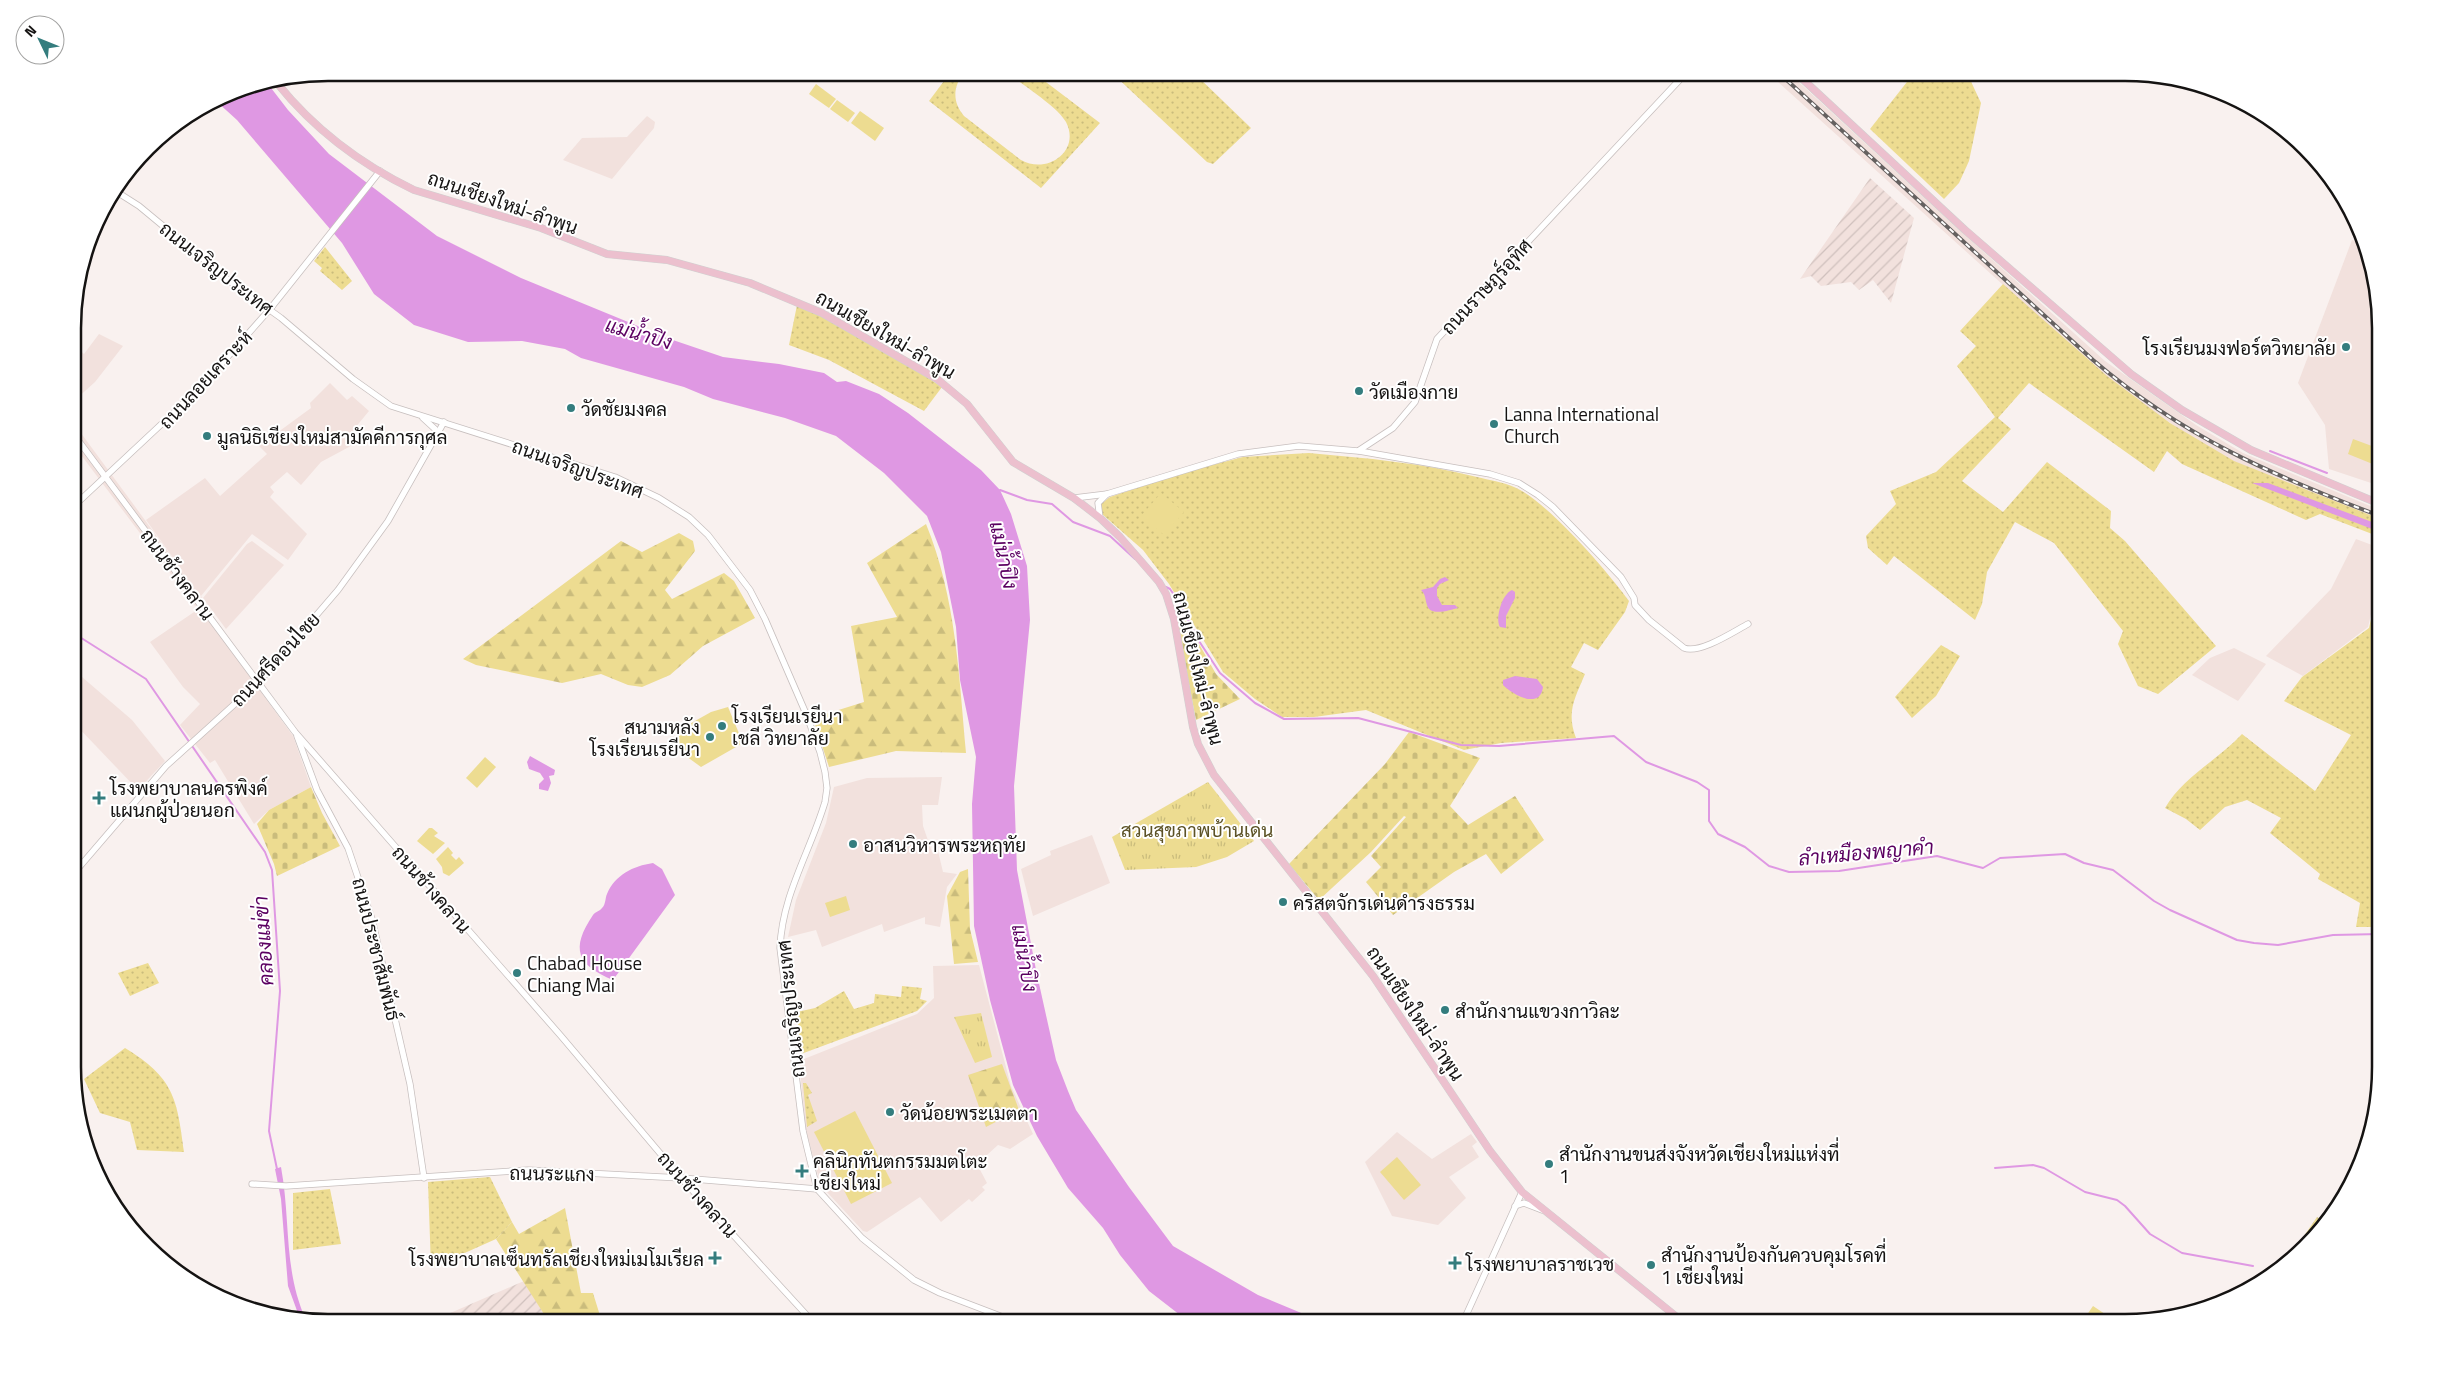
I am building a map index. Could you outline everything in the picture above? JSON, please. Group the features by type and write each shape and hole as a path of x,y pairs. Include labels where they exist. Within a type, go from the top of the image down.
{"main road":[{"path":"1806,81 1965,230 2131,374 2182,410 2251,450 2372,501"},
{"name":"ถนนเชียงใหม่-ลำพูน","path":"279,86 292,102 319,128 378,173 429,195 541,228 606,254 667,260 750,283 822,313 891,351 946,386 967,404 1013,462 1074,498 1100,518 1159,582 1166,594 1174,619 1193,727 1207,764 1248,820 1374,976 1490,1151 1514,1183 1542,1210 1617,1267 1673,1314"}],"street":[{"name":"ถนนราษฎร์อุทิศ","path":"1358,451 1393,428 1415,402 1437,339 1678,81"},
{"name":"ถนนลอยเคราะห์","path":"81,501 200,389 270,309 378,173"},
{"name":"ถนนเจริญประเทศ","path":"121,194 139,206 232,283 270,309 366,389 399,410 444,422 615,477 659,498 689,517 708,535 746,585 757,603 807,716 825,772 827,788 825,802 790,890 781,928 780,948 803,1131 817,1189 862,1238 914,1280 996,1314"},
{"path":"421,416 435,429 437,435"},
{"name":"ถนนศรีดอนไชย","path":"81,865 137,799 182,752 259,682 338,590 370,549 399,503 444,422"},
{"name":"ถนนช้างคลาน","path":"81,444 295,732 556,1030 681,1178 806,1314"},
{"path":"1074,498 1107,494 1238,454 1299,446 1358,451 1490,474 1519,483 1553,507 1621,577 1630,590 1635,605 1649,620 1679,645 1689,650 1715,642 1748,624"},
{"path":"1100,518 1098,504 1107,494"},
{"name":"ถนนประชาสัมพันธ์","path":"295,732 317,790 348,848 372,920 410,1084 424,1178"},
{"name":"ถนนระแกง","path":"252,1184 286,1186 528,1170 681,1178 817,1189"},
{"path":"1514,1183 1516,1190 1515,1207"},
{"path":"1467,1314 1522,1192"},
{"path":"1515,1207 1524,1203 1542,1210"}],"shaded area":[{"path":"1777,81 1798,81 2105,361 2196,425 2243,453 2372,507 2372,519 2244,468 2216,453 2128,395 2062,338"},
{"path":"647,116 655,122 654,128 612,179 563,160 582,138 627,137"},
{"path":"1870,178 1914,218 1891,303 1873,280 1859,290 1851,282 1821,286 1811,276 1800,279"},
{"name":"โรงเรียนมงฟอร์ตวิทยาลัย","path":"2352,240 2356,242 2359,249 2370,296 2372,328 2372,483 2329,469 2325,425 2298,383"},
{"path":"99,334 123,346 95,382 81,395 81,351 84,354"},
{"path":"330,383 347,400 352,396 369,411 355,428 361,434 349,447 321,462 301,485 287,472 270,487 274,492 270,497 307,534 288,560 252,534 201,596 204,601 195,606 81,455 81,433 192,584 146,520 205,478 220,496 267,454 259,446 311,408 310,403"},
{"path":"2356,539 2372,545 2372,610 2368,627 2303,676 2266,656 2331,589"},
{"path":"252,541 284,565 226,629 203,598 247,544"},
{"path":"200,608 293,736 311,787 269,810 254,824 215,760 210,763 180,725 200,704 183,687 150,642"},
{"path":"2234,648 2266,664 2238,701 2192,675 2210,658"},
{"path":"81,676 132,720 165,761 138,790 81,730"},
{"path":"942,777 938,805 922,805 923,826 932,852 938,851 943,872 957,874 947,887 940,927 925,924 925,917 884,932 882,924 822,947 816,930 788,937 796,900 826,823 834,787 867,778"},
{"path":"1092,835 1110,883 1033,916 1021,869 1051,855 1050,851"},
{"path":"979,965 1011,1086 1033,1134 1010,1149 998,1145 977,1164 987,1183 982,1187 985,1190 972,1202 969,1199 941,1222 920,1197 867,1232 863,1231 826,1191 819,1179 806,1130 799,1061 917,1014 934,998 933,966"},
{"path":"1397,1132 1432,1159 1471,1134 1477,1142 1472,1146 1479,1157 1449,1177 1466,1198 1438,1225 1392,1216 1365,1162"},
{"path":"524,1281 544,1314 448,1314"}],"green space":[{"path":"944,81 959,81 955,94 957,105 964,116 1021,160 1031,164 1051,162 1059,158 1069,142 1069,133 1062,116 1018,81 1045,81 1100,123 1041,188 929,101"},
{"path":"1121,81 1202,81 1251,128 1213,164 1207,162"},
{"path":"1908,81 1971,81 1981,103 1969,161 1959,183 1944,199 1870,129"},
{"path":"816,84 836,99 829,108 809,94"},
{"path":"837,100 855,113 848,122 830,109"},
{"path":"860,111 884,128 875,141 851,123"},
{"path":"325,247 352,281 342,290 320,271 322,268 314,261"},
{"path":"2003,284 2107,376 2170,423 2234,461 2372,516 2372,534 2320,514 2306,520 2182,464 2167,451 2154,472 2029,383 1998,418 2011,429 1962,481 2003,512 2047,462 2111,511 2110,528 2125,541 2216,646 2158,694 2138,686 2118,644 2123,631 2054,543 2015,522 1987,572 1982,604 1975,620 1894,556 1887,565 1868,548 1866,536 1896,504 1890,491 1936,472 1995,417 1957,366 1976,346 1960,331"},
{"path":"797,305 871,343 942,387 924,411 829,360 789,345"},
{"path":"2353,439 2372,446 2372,464 2348,454"},
{"path":"1309,453 1415,465 1456,472 1505,484 1527,494 1576,538 1629,601 1625,612 1598,650 1584,643 1571,667 1585,674 1573,705 1572,720 1576,738 1501,743 1464,750 1366,710 1314,717 1282,717 1255,699 1223,672 1169,584 1143,550 1102,514 1101,504 1110,497 1181,473 1243,457"},
{"path":"1161,493 1184,512 1164,535 1141,516"},
{"path":"926,524 944,580 950,608 955,637 966,753 896,751 829,767 813,718 864,702 851,626 897,617 867,563"},
{"path":"679,533 693,541 695,551 665,590 672,599 724,573 734,581 755,618 703,646 670,675 642,687 628,685 601,674 562,683 476,665 463,659 621,541 642,552"},
{"path":"2372,615 2372,927 2356,927 2360,903 2318,879 2320,874 2270,833 2281,818 2247,800 2225,807 2200,830 2186,819 2165,808 2181,787 2242,734 2315,791 2351,735 2284,701 2302,677 2369,628"},
{"path":"1185,619 1216,674 1240,699 1196,720 1177,623"},
{"path":"1941,645 1960,656 1936,696 1912,718 1895,697"},
{"name":"สนามหลัง โรงเรียนเรยีนา","path":"728,707 743,743 701,767 679,751 679,730 711,712"},
{"path":"1409,732 1480,758 1450,806 1468,825 1515,796 1544,840 1501,874 1486,854 1454,872 1393,915 1366,882 1381,867 1371,856 1406,817 1404,816 1371,852 1319,900 1289,864 1385,764"},
{"path":"485,757 496,767 477,788 466,778"},
{"name":"สวนสุขภาพบ้านเด่น","path":"1208,782 1254,841 1227,857 1196,867 1125,870 1112,837"},
{"path":"311,787 322,813 340,846 277,876 274,864 257,824 269,810"},
{"path":"429,828 438,833 434,836 445,843 433,854 417,841"},
{"path":"448,847 453,853 451,855 456,860 459,857 464,863 449,876 443,873 442,867 436,859"},
{"path":"968,869 970,929 978,962 954,964 947,896 960,872"},
{"path":"846,896 850,910 830,917 825,903"},
{"path":"148,963 159,983 130,996 118,973"},
{"path":"902,986 922,988 920,999 927,1001 917,1011 801,1054 797,1012 815,1008 844,991 854,1009 874,1003 875,994 901,997"},
{"path":"981,1013 992,1057 975,1063 954,1017"},
{"path":"125,1048 154,1069 170,1091 179,1117 184,1152 137,1150 130,1122 100,1113 84,1079"},
{"path":"1002,1064 1019,1110 986,1127 968,1075"},
{"path":"803,1083 806,1083 812,1093 808,1095 817,1121 807,1127"},
{"path":"855,1111 892,1183 851,1204 814,1132"},
{"path":"1397,1157 1421,1185 1404,1200 1380,1172"},
{"path":"490,1177 512,1222 496,1239 431,1268 428,1182"},
{"path":"330,1189 341,1244 293,1250 293,1193"},
{"path":"565,1208 581,1293 593,1293 600,1314 544,1314 496,1239 512,1222 519,1234"},
{"path":"2317,1217 2320,1219 2311,1230 2299,1242"},
{"path":"2093,1306 2105,1314 2087,1314"}],"water":[{"name":"แม่น้ำปิง","path":"271,88 288,110 329,154 437,236 521,278 667,338 723,357 779,364 824,373 837,382 846,381 879,394 908,413 981,470 1000,490 1011,514 1027,566 1030,620 1014,786 1017,870 1056,1060 1076,1110 1129,1187 1173,1246 1258,1295 1304,1314 1179,1314 1149,1291 1120,1255 1103,1228 1068,1188 1037,1136 1013,1085 990,1000 974,926 972,804 976,757 960,680 956,627 941,552 927,516 884,473 836,436 785,418 713,399 684,387 581,358 565,349 522,341 468,342 414,325 374,294 342,243 237,120 221,106 249,94"},
{"path":"2252,483 2268,483 2372,522 2372,529"},
{"path":"1445,577 1449,580 1440,584 1437,588 1437,596 1442,605 1455,605 1458,608 1441,612 1432,611 1429,609 1425,595 1421,590 1433,587 1440,579"},
{"path":"1512,590 1515,592 1515,598 1506,616 1506,628 1500,627 1498,618 1500,607 1505,596"},
{"path":"1515,676 1537,679 1543,687 1541,694 1537,698 1532,699 1513,693 1503,685 1503,680"},
{"path":"530,756 555,770 554,775 549,776 551,783 548,791 539,789 539,784 544,779 540,773 529,769 527,762"},
{"path":"653,863 662,869 675,895 613,980 591,968 585,962 581,955 581,937 593,915 605,903 610,887 626,872 638,866"},
{"path":"281,1167 291,1263 294,1282 303,1312 297,1312 288,1286 281,1199 275,1169"}],"waterway":[{"path":"2270,451 2327,473"},
{"name":"ลำเหมืองพญาคำ","path":"1000,490 1027,500 1052,504 1073,522 1110,536 1135,559"},
{"name":"ลำเหมืองพญาคำ","path":"1166,587 1170,589 1179,602 1199,641 1220,673 1255,703 1284,719 1358,718 1461,745 1499,746 1614,736 1646,762 1697,782 1709,790 1709,821 1718,834 1745,847 1769,866 1789,872 1839,871 1937,856 1983,868 2000,858 2065,854 2084,863 2113,870 2154,901 2237,940 2278,945 2333,935 2372,934"},
{"name":"คลองแม่ข่า","path":"81,638 146,679 265,852 272,870 280,991 269,1131 277,1169"},
{"path":"1995,1168 2033,1165 2044,1168 2085,1192 2117,1200 2125,1206 2150,1234 2182,1253 2253,1266"}],"railway":[{"path":"1788,81 2093,360 2126,387 2160,411 2229,451 2265,469 2372,513"}],"place":[{"name":"โรงเรียนมงฟอร์ตวิทยาลัย","path":"2346,347"},
{"name":"วัดเมืองกาย","path":"1359,391"},
{"name":"วัดชัยมงคล","path":"571,408"},
{"name":"Lanna International Church","path":"1494,424"},
{"name":"มูลนิธิเชียงใหม่สามัคคีการกุศล","path":"207,436"},
{"name":"โรงเรียนเรยีนา เชลี วิทยาลัย","path":"722,726"},
{"name":"สนามหลัง โรงเรียนเรยีนา","path":"710,737"},
{"name":"โรงพยาบาลนครพิงค์ แผนกผู้ป่วยนอก","path":"99,798"},
{"name":"อาสนวิหารพระหฤทัย","path":"853,844"},
{"name":"คริสตจักรเด่นดำรงธรรม","path":"1283,902"},
{"name":"Chabad House Chiang Mai","path":"517,973"},
{"name":"สำนักงานแขวงกาวิละ","path":"1445,1010"},
{"name":"วัดน้อยพระเมตตา","path":"890,1112"},
{"name":"สำนักงานขนส่งจังหวัดเชียงใหม่แห่งที่ 1","path":"1549,1164"},
{"name":"คลินิกทันตกรรมมตโตะ เชียงใหม่","path":"802,1171"},
{"name":"โรงพยาบาลเซ็นทรัลเชียงใหม่เมโมเรียล","path":"715,1258"},
{"name":"โรงพยาบาลราชเวช","path":"1455,1263"},
{"name":"สำนักงานป้องกันควบคุมโรคที่ 1 เชียงใหม่","path":"1651,1265"}]}
